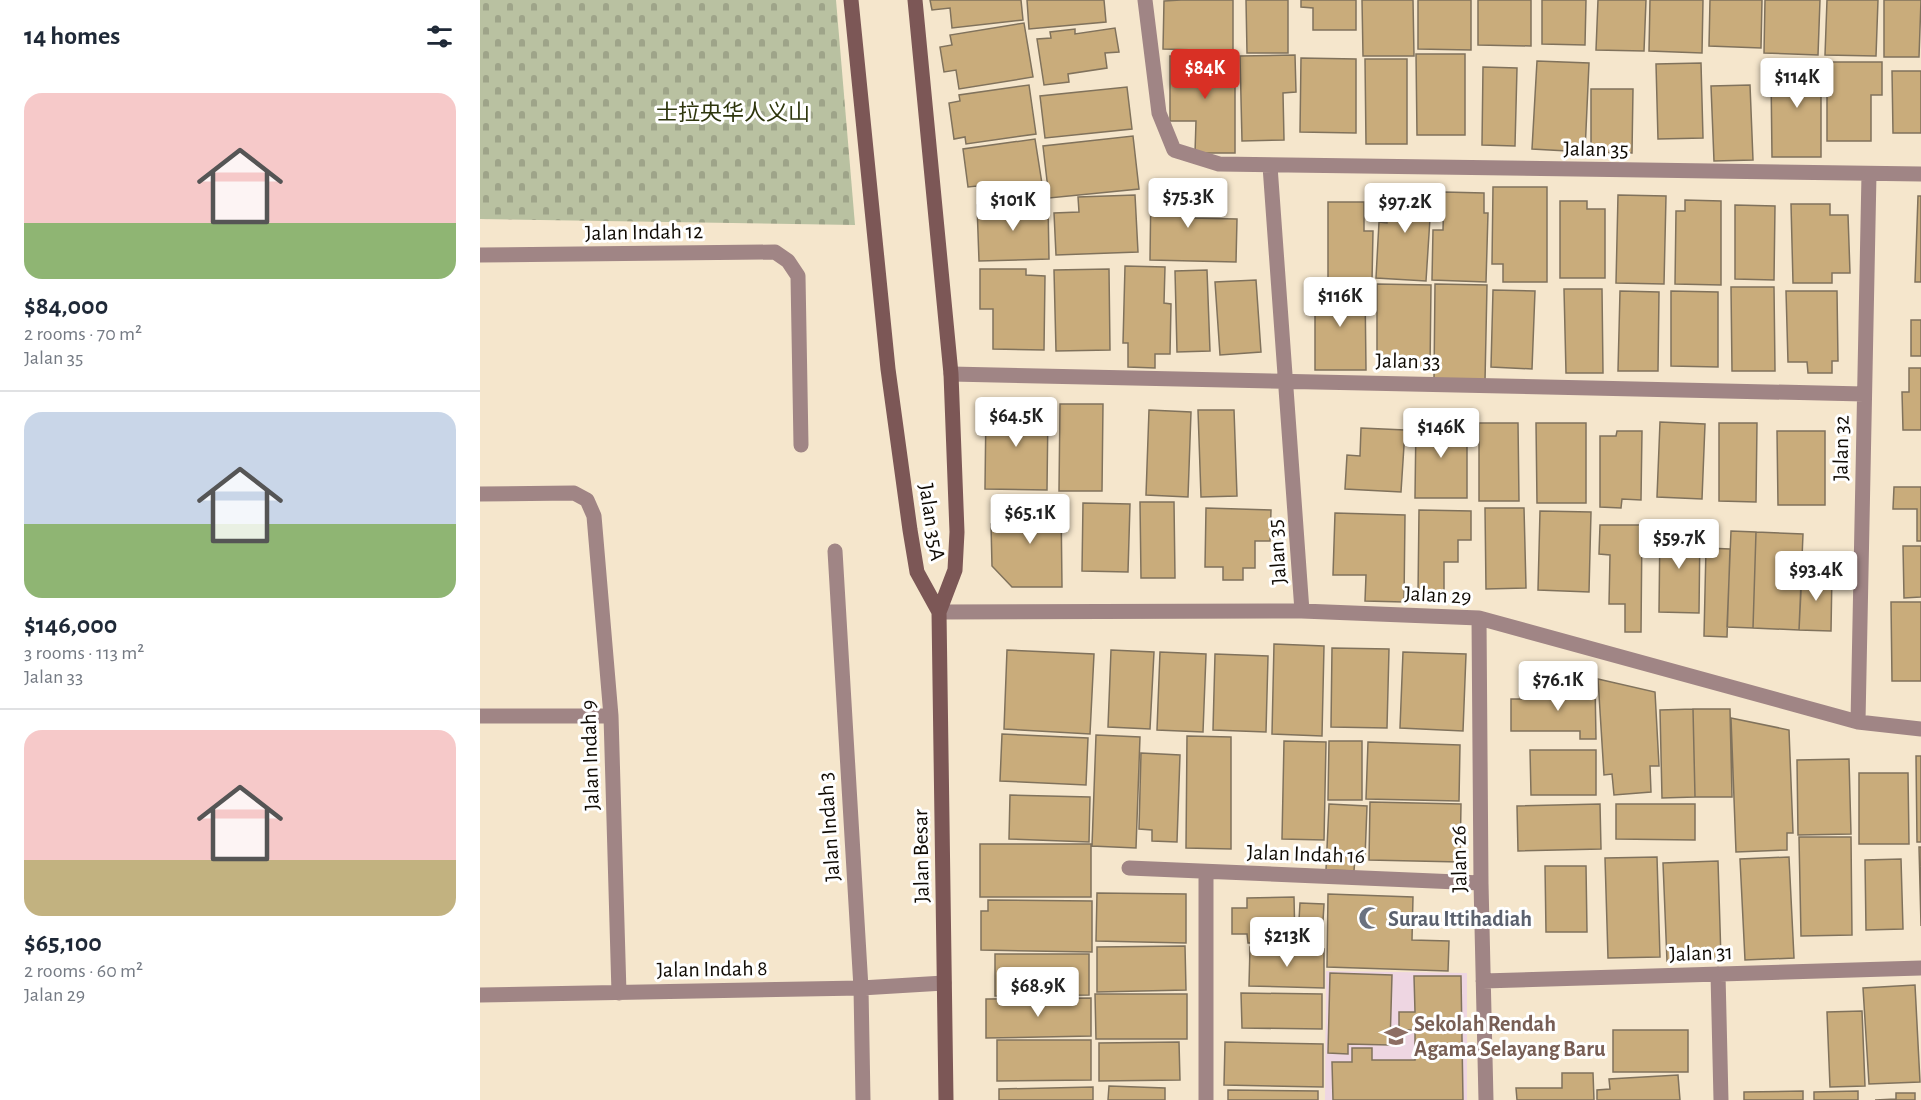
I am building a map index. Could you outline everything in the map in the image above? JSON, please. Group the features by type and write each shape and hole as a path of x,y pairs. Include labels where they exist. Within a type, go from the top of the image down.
{"street":[{"name":"Jalan 35A","path":"851,0 888,369 909,530 917,572 939,612"},
{"name":"Jalan 35A","path":"915,0 951,374 957,532 955,570 939,612"},
{"name":"Jalan 35","path":"1145,0 1159,113 1174,150 1219,164 1921,174"},
{"name":"Jalan 35","path":"1270,166 1302,611"},
{"name":"Jalan 32","path":"1858,722 1869,174"},
{"name":"Jalan Indah 12","path":"480,255 775,252 788,261 798,276 801,445"},
{"name":"Jalan 33","path":"951,374 1864,394"},
{"name":"Jalan Indah 9","path":"480,494 574,493 587,500 594,516 611,716 619,993"},
{"name":"Jalan Indah 3","path":"835,551 861,988 863,1100"},
{"name":"Jalan 29","path":"939,612 1302,611 1479,618 1858,722 1921,729"},
{"name":"Jalan Besar","path":"939,612 946,1100"},
{"name":"Jalan 26","path":"1479,618 1481,883 1486,1100"},
{"path":"480,716 611,716"},
{"name":"Jalan Indah 16","path":"1129,868 1481,883"},
{"path":"1206,872 1206,1100"},
{"name":"Jalan 31","path":"1483,981 1921,968"},
{"path":"1718,974 1721,1100"},
{"name":"Jalan Indah 8","path":"480,995 861,988 944,983"}],"shaded area":[{"name":"Sekolah Rendah Agama Selayang Baru","path":"1326,971 1467,973 1467,1100 1325,1100"}],"green space":[{"name":"士拉央华人义山","path":"480,0 836,0 855,225 480,219"}],"building":[{"path":"930,0 1021,0 1023,20 952,28 950,8 932,10"},
{"path":"1027,0 1104,0 1106,22 1029,29"},
{"path":"1233,0 1233,51 1163,49 1164,1"},
{"path":"1246,0 1288,0 1288,53 1247,53"},
{"path":"1301,0 1356,0 1356,30 1313,30 1313,8 1301,7"},
{"path":"1362,0 1413,0 1414,56 1363,56"},
{"path":"1418,0 1471,0 1471,50 1418,49"},
{"path":"1478,0 1531,0 1531,46 1478,45"},
{"path":"1542,0 1586,0 1585,45 1542,44"},
{"path":"1598,0 1646,0 1644,51 1596,50"},
{"path":"1650,0 1703,0 1702,53 1649,51"},
{"path":"1710,0 1762,0 1761,48 1709,46"},
{"path":"1765,0 1820,0 1818,55 1764,53"},
{"path":"1827,0 1878,0 1876,56 1825,55"},
{"path":"1884,0 1921,0 1919,57 1884,57"},
{"path":"1024,23 1033,77 959,89 956,70 944,72 940,47 952,45 950,35"},
{"path":"1115,28 1119,52 1105,53 1107,68 1068,74 1069,82 1044,85 1037,39 1051,38 1050,32 1075,29 1075,34"},
{"path":"1416,54 1465,54 1465,135 1417,135"},
{"path":"1295,55 1296,92 1283,93 1284,140 1242,141 1240,56"},
{"path":"1170,56 1235,56 1235,153 1195,153 1196,121 1170,121"},
{"path":"1301,58 1356,59 1356,133 1300,132"},
{"path":"1365,59 1407,59 1407,144 1366,144"},
{"path":"1821,60 1821,157 1772,157 1771,74 1778,75 1778,61"},
{"path":"1537,61 1589,63 1585,152 1532,149"},
{"path":"1827,62 1882,62 1882,95 1871,95 1871,141 1827,141"},
{"path":"1701,63 1703,138 1658,139 1656,64"},
{"path":"1483,67 1517,68 1515,146 1482,145"},
{"path":"1892,71 1921,71 1921,133 1893,133"},
{"path":"1029,85 1036,134 966,144 965,137 954,139 949,103 960,101 959,95"},
{"path":"1750,85 1753,160 1714,161 1711,86"},
{"path":"1127,87 1132,129 1045,138 1040,96"},
{"path":"1591,89 1633,89 1632,153 1591,152"},
{"path":"1133,136 1139,189 1049,198 1043,146"},
{"path":"1035,139 1043,190 979,199 977,186 968,187 963,149"},
{"path":"1388,184 1432,187 1426,281 1376,278 1379,222 1387,223"},
{"path":"1151,185 1192,185 1191,218 1237,219 1236,262 1150,260"},
{"path":"1493,187 1547,187 1547,282 1503,282 1503,264 1492,264"},
{"path":"1444,192 1484,193 1484,213 1488,213 1486,282 1432,280 1433,230 1443,230"},
{"path":"1135,195 1138,252 1056,255 1054,213 1079,212 1078,197"},
{"path":"1618,195 1666,196 1664,284 1616,283"},
{"path":"1918,196 1921,196 1921,282 1915,282"},
{"path":"1685,200 1721,201 1721,285 1675,284 1676,211 1685,211"},
{"path":"1560,201 1587,201 1587,209 1605,209 1605,278 1560,278"},
{"path":"1328,202 1364,202 1364,231 1373,231 1372,281 1328,280"},
{"path":"1048,203 1049,259 979,261 977,205"},
{"path":"1791,204 1830,204 1830,215 1848,215 1850,273 1832,273 1832,283 1793,283"},
{"path":"1735,205 1775,206 1774,280 1735,279"},
{"path":"1125,266 1165,267 1164,303 1171,304 1170,354 1155,354 1155,368 1128,367 1128,343 1123,343"},
{"path":"980,269 1026,269 1026,275 1045,276 1044,350 993,349 993,309 980,309"},
{"path":"1109,269 1110,350 1056,351 1054,270"},
{"path":"1207,270 1210,351 1177,352 1175,271"},
{"path":"1256,280 1261,352 1220,355 1215,282"},
{"path":"1377,284 1431,285 1430,368 1377,368"},
{"path":"1435,284 1487,285 1485,381 1434,380"},
{"path":"1315,286 1365,286 1366,370 1315,370"},
{"path":"1731,287 1774,287 1775,371 1732,371"},
{"path":"1564,289 1602,289 1603,373 1566,373"},
{"path":"1493,290 1535,291 1532,369 1491,367"},
{"path":"1620,291 1659,292 1658,371 1618,371"},
{"path":"1671,291 1718,292 1718,367 1671,366"},
{"path":"1786,291 1837,291 1838,361 1832,361 1832,373 1808,373 1807,362 1788,362"},
{"path":"1911,320 1921,320 1921,356 1911,356"},
{"path":"1909,368 1921,368 1921,430 1903,430 1902,392 1909,392"},
{"path":"1060,404 1103,404 1102,491 1059,491"},
{"path":"986,406 1048,408 1047,490 985,489"},
{"path":"1149,410 1191,412 1188,497 1146,495"},
{"path":"1198,410 1234,410 1237,496 1201,497"},
{"path":"1416,420 1467,420 1467,498 1415,498"},
{"path":"1660,422 1705,424 1702,499 1657,497"},
{"path":"1479,423 1518,423 1519,501 1479,501"},
{"path":"1536,423 1586,423 1586,503 1537,503"},
{"path":"1719,423 1757,423 1756,502 1719,501"},
{"path":"1361,428 1405,430 1401,492 1345,489 1347,455 1360,456"},
{"path":"1617,431 1642,431 1641,500 1622,499 1621,508 1600,507 1600,436 1616,436"},
{"path":"1777,431 1825,431 1825,505 1778,505"},
{"path":"1894,487 1921,487 1921,541 1917,541 1917,509 1893,509"},
{"path":"1015,500 1061,500 1062,587 1012,587 992,566 991,524 1015,524"},
{"path":"1140,502 1174,502 1175,578 1141,578"},
{"path":"1083,503 1130,504 1128,572 1082,571"},
{"path":"1206,508 1271,510 1270,541 1255,541 1255,568 1243,568 1243,580 1223,580 1223,567 1205,567"},
{"path":"1485,508 1524,508 1526,588 1486,589"},
{"path":"1419,510 1471,511 1471,540 1458,540 1458,562 1444,562 1444,596 1418,595"},
{"path":"1540,511 1591,512 1589,592 1538,590"},
{"path":"1335,513 1405,515 1404,602 1365,601 1366,575 1333,575"},
{"path":"1600,525 1642,525 1641,632 1625,632 1625,604 1609,604 1610,555 1599,554"},
{"path":"1660,526 1700,527 1699,613 1659,612"},
{"path":"1731,531 1756,532 1753,628 1727,627"},
{"path":"1756,532 1803,534 1799,630 1753,628"},
{"path":"1903,546 1921,546 1921,597 1904,598"},
{"path":"1706,548 1730,549 1727,637 1704,636"},
{"path":"1802,572 1832,573 1831,631 1799,630"},
{"path":"1891,602 1921,602 1921,681 1892,681"},
{"path":"1274,644 1324,646 1322,736 1272,734"},
{"path":"1332,648 1389,649 1387,728 1331,727"},
{"path":"1007,650 1094,654 1090,734 1004,729"},
{"path":"1111,650 1154,652 1150,729 1108,727"},
{"path":"1160,652 1206,654 1203,732 1157,730"},
{"path":"1403,652 1466,654 1463,731 1400,728"},
{"path":"1215,654 1268,656 1266,732 1213,730"},
{"path":"1598,679 1655,692 1659,766 1650,766 1651,792 1614,795 1612,774 1604,775"},
{"path":"1566,683 1595,683 1596,739 1580,739 1580,731 1511,731 1511,699 1567,699"},
{"path":"1693,709 1730,709 1732,797 1695,797"},
{"path":"1693,709 1695,797 1662,798 1660,710"},
{"path":"1731,718 1789,730 1793,833 1787,833 1787,850 1736,852"},
{"path":"1002,734 1088,738 1086,785 1000,781"},
{"path":"1096,735 1140,737 1136,848 1092,846"},
{"path":"1187,736 1231,737 1231,849 1186,848"},
{"path":"1284,741 1326,742 1324,840 1282,839"},
{"path":"1329,741 1362,741 1362,800 1328,800"},
{"path":"1368,742 1460,745 1459,801 1366,799"},
{"path":"1530,750 1596,750 1596,795 1531,795"},
{"path":"1141,753 1180,755 1177,842 1152,841 1152,830 1139,829"},
{"path":"1916,756 1921,756 1921,842 1917,842"},
{"path":"1849,759 1851,834 1798,835 1797,760"},
{"path":"1859,773 1908,773 1909,844 1859,844"},
{"path":"1010,795 1090,797 1089,842 1009,839"},
{"path":"1370,802 1461,804 1460,862 1369,860"},
{"path":"1329,804 1367,806 1365,858 1355,857 1354,871 1326,870"},
{"path":"1600,804 1601,849 1518,851 1517,806"},
{"path":"1616,804 1695,804 1695,840 1616,839"},
{"path":"1799,837 1851,837 1852,935 1801,936"},
{"path":"980,844 1091,844 1091,897 980,897"},
{"path":"1919,847 1921,847 1921,926"},
{"path":"1657,857 1660,957 1608,958 1605,858"},
{"path":"1789,857 1794,958 1745,960 1740,859"},
{"path":"1901,859 1903,929 1866,930 1865,860"},
{"path":"1718,861 1721,959 1667,961 1663,863"},
{"path":"1545,866 1586,866 1587,932 1546,932"},
{"path":"1097,893 1186,894 1186,943 1096,941"},
{"name":"Surau Ittihadiah","path":"1328,894 1413,897 1412,940 1449,941 1448,971 1327,967"},
{"path":"1294,897 1295,943 1248,943 1247,934 1232,934 1232,908 1247,908 1247,898"},
{"path":"988,900 1092,901 1092,952 981,950 981,911 988,911"},
{"path":"1300,903 1324,904 1322,938 1298,937"},
{"path":"1185,946 1186,990 1097,992 1097,947"},
{"path":"1250,947 1324,949 1324,988 1249,986"},
{"path":"995,954 1089,954 1089,995 995,996"},
{"path":"1330,973 1392,975 1390,1045 1348,1044 1348,1054 1328,1053"},
{"path":"1414,976 1461,976 1463,1100 1333,1100 1332,1062 1352,1062 1352,1048 1372,1048 1372,1060 1415,1060 1415,1030 1399,1030 1399,1012 1415,1012"},
{"path":"1915,985 1920,1082 1869,1084 1863,988"},
{"path":"1241,993 1322,994 1322,1029 1242,1028"},
{"path":"1095,994 1187,994 1187,1039 1096,1039"},
{"path":"1091,998 1091,1036 986,1038 986,999"},
{"path":"1862,1011 1865,1086 1830,1087 1827,1012"},
{"path":"1613,1030 1688,1030 1688,1072 1613,1072"},
{"path":"997,1040 1091,1040 1091,1080 997,1081"},
{"path":"1179,1042 1180,1080 1099,1081 1099,1043"},
{"path":"1225,1042 1323,1044 1323,1087 1224,1085"},
{"path":"1562,1073 1593,1073 1594,1100 1517,1100 1516,1088 1562,1088"},
{"path":"1678,1075 1680,1100 1597,1100 1597,1090 1610,1089 1609,1079"},
{"path":"1109,1086 1165,1088 1165,1100 1108,1100"},
{"path":"1093,1087 1093,1100 999,1100 999,1089"},
{"path":"1228,1090 1318,1091 1318,1100 1228,1100"},
{"path":"1803,1091 1803,1100 1744,1100 1744,1092"},
{"path":"1858,1091 1858,1100 1814,1100 1814,1092"},
{"path":"1896,1093 1915,1093 1915,1100 1875,1100 1896,1099"}],"place":[{"name":"Surau Ittihadiah","path":"1370,918"},
{"name":"Sekolah Rendah Agama Selayang Baru","path":"1396,1036"}]}
